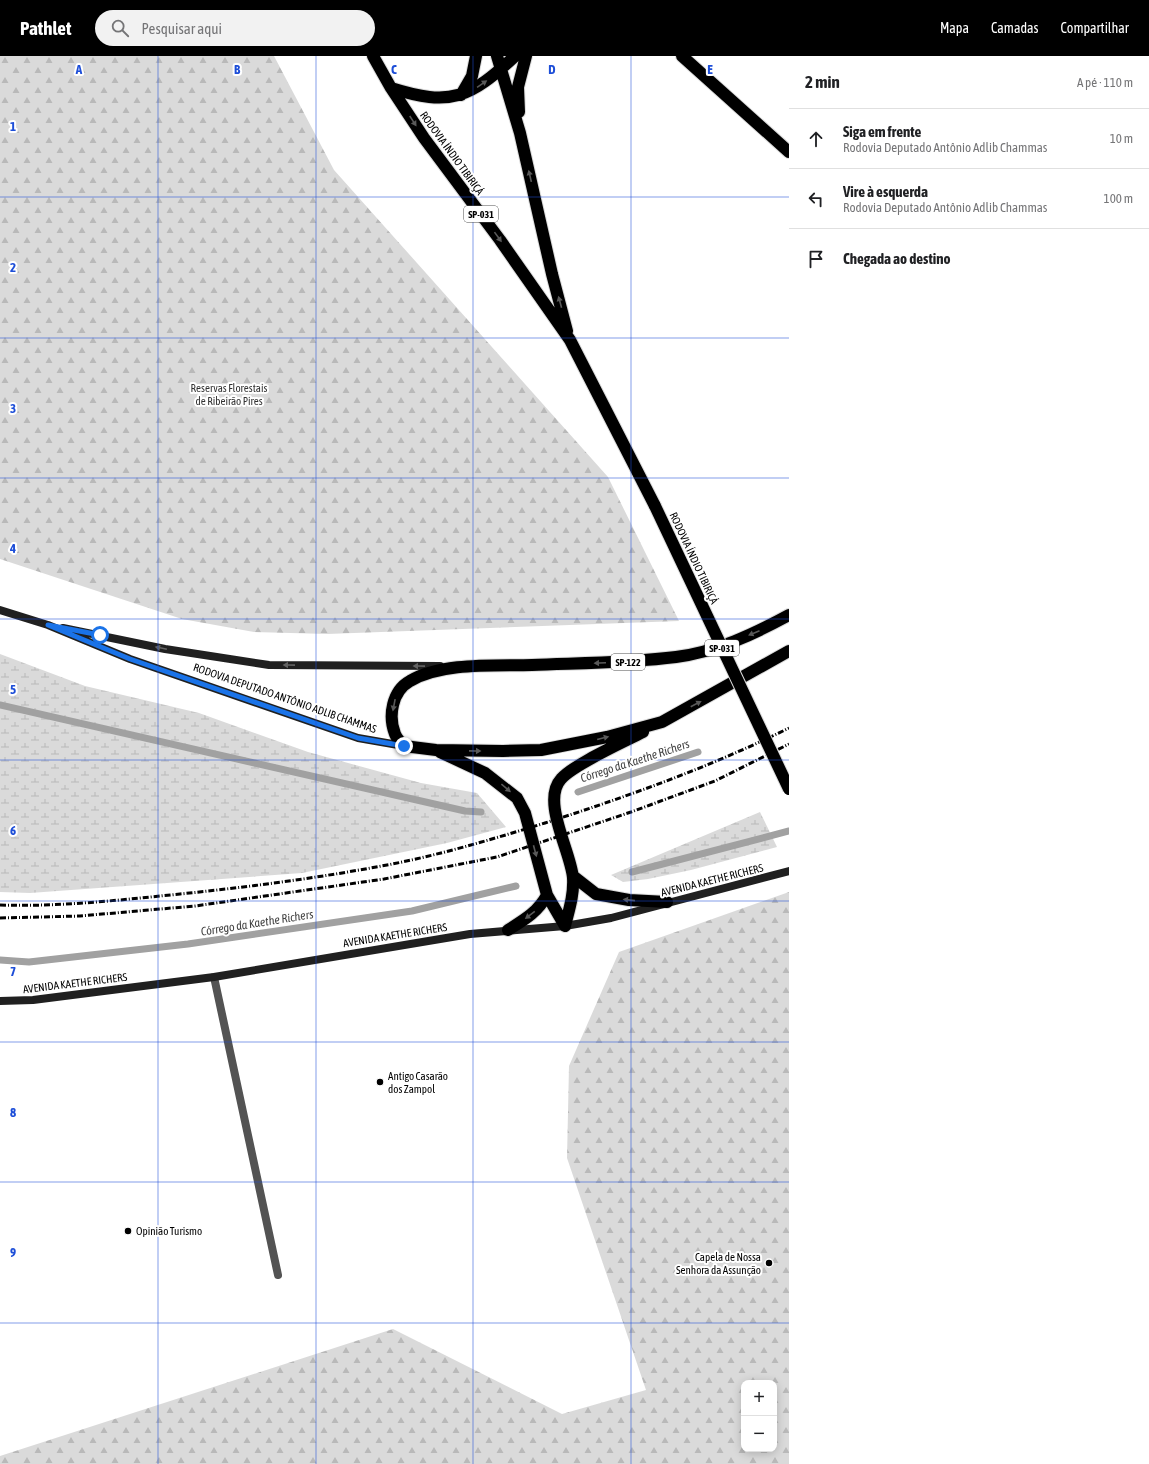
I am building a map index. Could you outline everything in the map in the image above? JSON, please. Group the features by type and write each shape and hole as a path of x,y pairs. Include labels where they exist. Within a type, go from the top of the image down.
{"highway":[{"name":"RODOVIA ÍNDIO TIBIRIÇÁ","path":"373,56 391,88 424,138 500,240 570,340 655,506 789,790"},
{"path":"461,95 472,76 476,56"},
{"name":"RODOVIA ÍNDIO TIBIRIÇÁ","path":"496,56 502,69 520,134 552,274 570,340"},
{"path":"391,88 430,98 448,98 461,95 481,85 502,69 515,56"},
{"path":"520,134 518,87 526,56"},
{"path":"682,56 789,152"},
{"name":"RODOVIA DEPUTADO ANTÔNIO ADLIB CHAMMAS","path":"458,667 631,662 678,657 719,646 756,632 789,615"},
{"name":"RODOVIA DEPUTADO ANTÔNIO ADLIB CHAMMAS","path":"404,746 436,750 503,751 541,750 582,743 662,722 789,651"},
{"path":"404,746 395,735 391,717 394,699 400,688 410,680 458,667"},
{"path":"565,926 573,894 573,876 555,808 554,794 556,786 561,778 573,770 662,722"},
{"path":"436,750 485,773 517,798 525,813 547,895 565,926"},
{"path":"573,876 596,894 629,900 668,902"},
{"path":"508,930 530,916 542,906 547,895"}],"main road":[{"name":"RODOVIA DEPUTADO ANTÔNIO ADLIB CHAMMAS","path":"0,610 48,625 130,659 358,738 404,746"},
{"name":"RODOVIA DEPUTADO ANTÔNIO ADLIB CHAMMAS","path":"48,625 165,649 269,664 458,667"},
{"name":"AVENIDA KAETHE RICHERS","path":"0,1001 33,1000 214,977 470,934 565,926 611,918 789,871"}],"street":[{"path":"214,977 278,1275"}],"green space":[{"name":"Reservas Florestais de Ribeirão Pires","path":"0,56 274,56 334,170 608,477 679,621 327,634 254,632 182,619 0,559"},
{"path":"0,654 85,686 199,713 308,752 421,783 477,793 506,827 447,843 302,873 30,893 0,892"},
{"path":"760,812 777,847 691,870 648,879 623,882 611,875"},
{"path":"789,892 789,1464 0,1464 0,1456 393,1329 562,1414 646,1390 567,1158 569,1066 619,952"}],"waterway":[{"name":"Córrego da Kaethe Richers","path":"0,705 465,811 481,812"},
{"name":"Córrego da Kaethe Richers","path":"578,792 698,752"},
{"path":"632,872 789,831"},
{"name":"Córrego da Kaethe Richers","path":"0,960 29,962 188,944 412,911 516,886"}],"railway":[{"path":"0,905 45,905 135,899 309,878 407,861 486,841 607,802 669,780 729,756 789,728"},
{"path":"0,918 80,916 195,906 384,879 497,857 631,812 715,781 789,744"}],"place":[{"name":"Antigo Casarão dos Zampol","path":"380,1082"},
{"name":"Opinião Turismo","path":"128,1231"},
{"name":"Capela de Nossa Senhora da Assunção","path":"769,1263"}],"route":[{"path":"100,635 48,625 130,659 358,738 371,742 404,746"}]}
